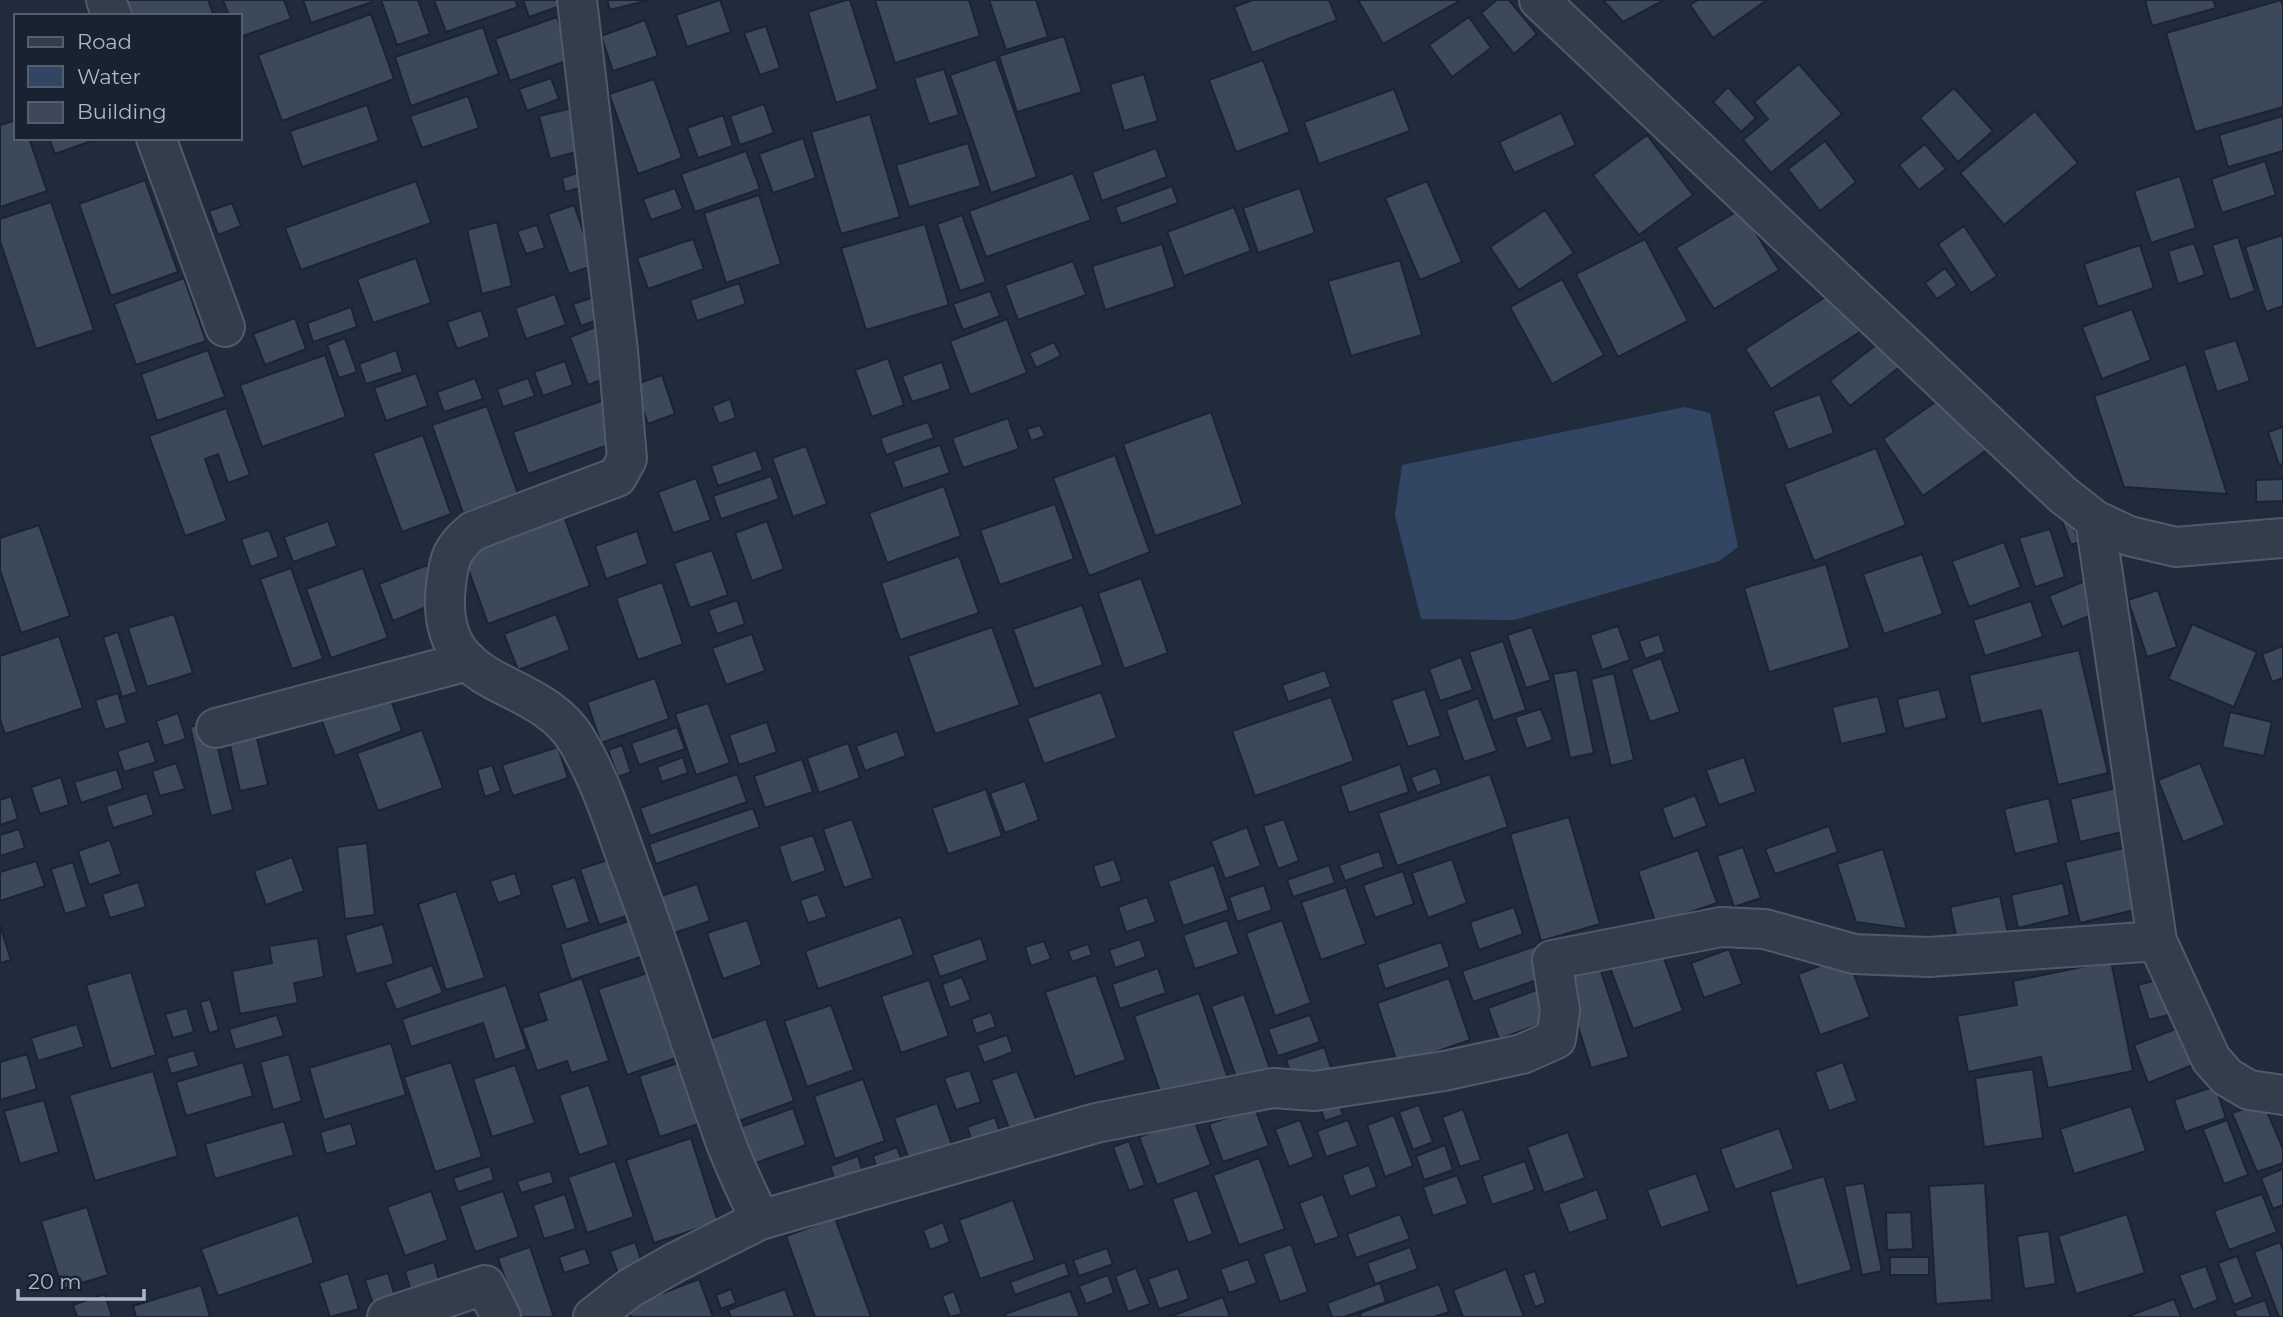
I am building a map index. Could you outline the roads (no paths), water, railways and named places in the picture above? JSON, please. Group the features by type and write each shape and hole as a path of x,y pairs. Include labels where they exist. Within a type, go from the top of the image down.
{"street":[{"path":"577,0 618,351 627,459 617,477 473,531 459,543 449,559 444,606 451,641 478,672 548,709 575,737 596,778 661,951 722,1135 760,1220"},
{"path":"1539,0 2063,495 2095,520 2129,536 2176,547 2283,538"},
{"path":"157,140 225,327"},
{"path":"2095,520 2157,941 2211,1059 2227,1077 2249,1090 2283,1095"},
{"path":"216,728 468,661"},
{"path":"593,1317 630,1287 760,1220 1096,1123 1273,1088 1315,1091 1444,1072 1522,1054 1556,1039 1560,1010 1552,960 1721,927 1765,929 1854,954 1929,957 2157,941"},
{"path":"387,1317 485,1285 501,1317"}],"water":[{"path":"1685,407 1710,413 1738,547 1719,561 1514,620 1421,619 1395,515 1402,465"}]}
